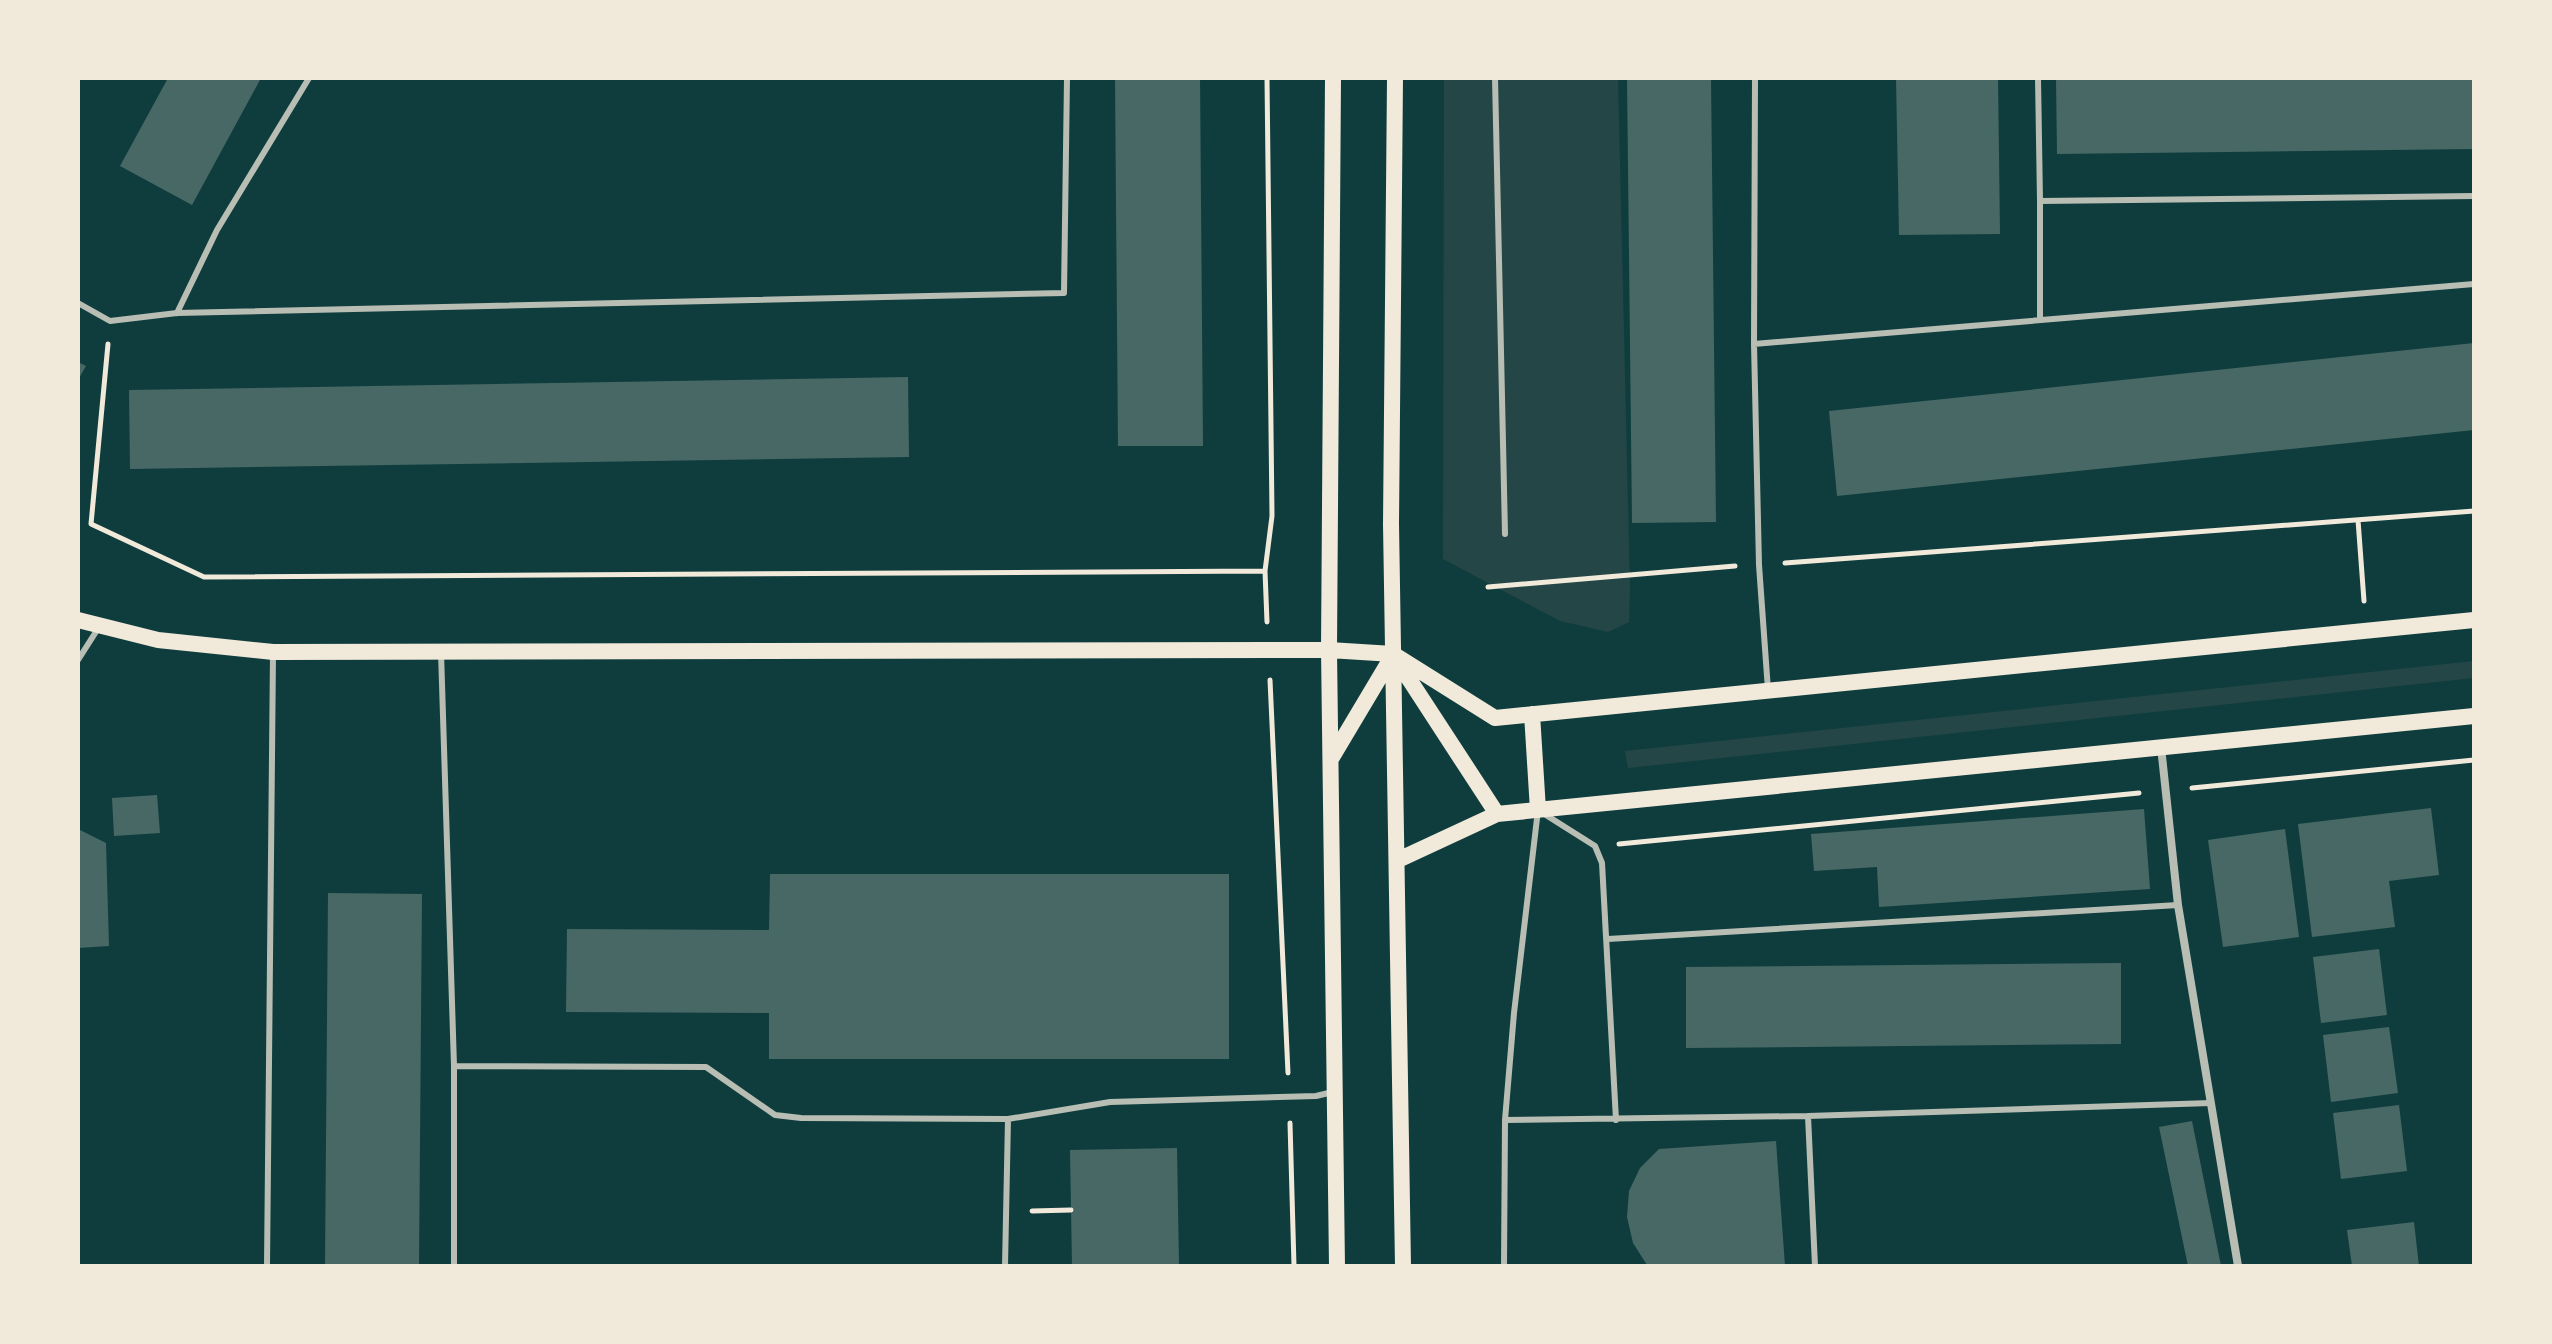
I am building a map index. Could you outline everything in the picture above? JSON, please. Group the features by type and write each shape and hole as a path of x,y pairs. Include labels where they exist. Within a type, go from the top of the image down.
{"main road":[{"path":"1333,78 1329,650 1337,1266"},
{"path":"1395,78 1391,524 1403,1266"},
{"path":"78,620 158,640 273,652 1268,649 1393,654 1495,718 2474,620"},
{"path":"1330,760 1393,654"},
{"path":"1393,654 1497,814"},
{"path":"1532,714 1538,810"},
{"path":"1398,860 1497,814 2474,716"}],"street":[{"path":"2161,747 2178,905 2238,1266"}],"lane":[{"path":"177,313 217,230 309,78"},
{"path":"78,303 110,321 177,313 1064,293 1067,78"},
{"path":"1495,78 1505,534"},
{"path":"1755,78 1754,344 1759,565 1768,690"},
{"path":"2038,78 2040,320"},
{"path":"2040,201 2474,196"},
{"path":"1754,344 2474,284"},
{"path":"78,660 99,627"},
{"path":"267,1266 273,652"},
{"path":"441,652 454,1066 454,1266"},
{"path":"1504,1266 1505,1120 1538,810 1595,846 1602,863 1616,1120"},
{"path":"1608,939 2178,905"},
{"path":"454,1066 706,1067 775,1115 801,1118 1008,1119 1110,1102 1316,1096 1335,1092"},
{"path":"1505,1120 1808,1116 2211,1103"},
{"path":"1808,1116 1815,1266"},
{"path":"1005,1266 1008,1119"}],"path":[{"path":"1267,78 1272,516 1265,571 1294,1266"},
{"path":"110,321 91,524 204,577 1265,571"},
{"path":"1488,587 2474,511"},
{"path":"2358,519 2366,630"},
{"path":"1595,846 2474,760"},
{"path":"1006,1212 1071,1210"}],"shaded area":[{"path":"1444,78 1618,78 1630,591 1629,622 1608,632 1560,621 1443,559"},
{"path":"2474,661 2474,678 1628,768 1625,751"}],"building":[{"path":"168,78 261,78 192,205 120,166"},
{"path":"1115,78 1200,78 1203,446 1118,446"},
{"path":"1627,78 1711,78 1716,522 1632,523"},
{"path":"1896,78 1998,78 2000,234 1899,235"},
{"path":"2056,78 2474,78 2474,149 2057,154"},
{"path":"2474,343 2474,430 1837,496 1829,411"},
{"path":"78,362 86,366 78,380"},
{"path":"908,377 909,457 130,469 129,390"},
{"path":"157,795 160,833 114,836 112,798"},
{"path":"2431,808 2439,875 2389,881 2395,927 2312,937 2298,824"},
{"path":"2144,809 2150,889 1879,907 1877,867 1814,871 1811,834"},
{"path":"78,829 106,843 109,946 78,948"},
{"path":"2285,829 2299,937 2223,947 2208,840"},
{"path":"770,874 1229,874 1229,1059 769,1059 769,1013 566,1012 567,929 769,930"},
{"path":"328,893 422,894 419,1266 325,1266"},
{"path":"2379,949 2387,1015 2321,1023 2313,957"},
{"path":"2121,963 2121,1044 1686,1048 1686,967"},
{"path":"2389,1027 2398,1093 2331,1102 2323,1035"},
{"path":"2399,1105 2407,1171 2341,1179 2333,1113"},
{"path":"2192,1121 2221,1266 2188,1266 2159,1127"},
{"path":"1776,1141 1785,1266 1647,1265 1633,1243 1627,1217 1629,1191 1640,1168 1659,1149"},
{"path":"1177,1148 1179,1266 1072,1266 1070,1150"},
{"path":"2414,1222 2419,1266 2352,1266 2347,1230"}]}
